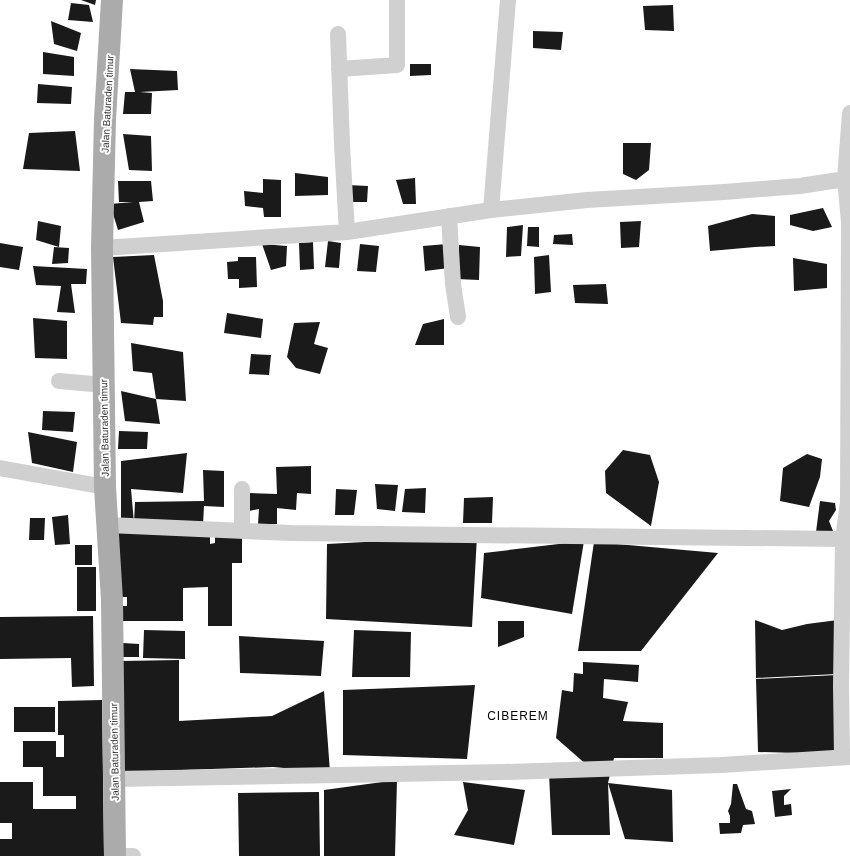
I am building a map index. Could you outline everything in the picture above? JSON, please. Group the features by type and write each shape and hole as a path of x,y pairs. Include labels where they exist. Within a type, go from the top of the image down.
{"main road":[{"name":"Jalan Baturaden timur","path":"115,856 112,600 105,487 102,248 105,119 116,0"}],"street":[{"path":"339,69 397,65 397,0"},
{"path":"491,210 508,0"},
{"path":"338,34 347,232"},
{"path":"114,779 505,772 721,765 846,757 841,676 843,539 848,502 849,222 845,179 850,113"},
{"path":"102,248 347,232 491,210 587,200 800,186 845,179"},
{"path":"449,216 453,284 458,317"},
{"path":"59,381 104,385"},
{"path":"0,468 105,487"},
{"path":"242,489 242,531"},
{"path":"108,525 291,533 843,539"},
{"path":"115,856 133,856"}],"building":[{"path":"81,0 96,0 95,5"},
{"path":"71,3 89,5 93,22 68,20"},
{"path":"673,5 674,31 645,30 643,6"},
{"path":"51,21 81,33 77,51 54,44"},
{"path":"533,31 563,32 561,50 533,48"},
{"path":"43,52 74,57 74,76 43,74"},
{"path":"410,64 431,64 431,75 410,76"},
{"path":"130,69 177,71 178,90 140,92 152,93 151,114 123,114 125,92 135,92"},
{"path":"38,84 72,87 71,104 37,103"},
{"path":"75,131 80,171 23,169 29,133"},
{"path":"123,134 151,136 152,171 129,170"},
{"path":"623,143 651,143 649,170 636,180 623,174"},
{"path":"295,173 328,177 328,195 295,196"},
{"path":"415,178 416,204 403,204 396,180"},
{"path":"263,179 281,180 281,217 264,217 263,208 245,206 244,191 263,193"},
{"path":"118,181 151,181 153,201 139,202 144,222 118,230 110,204 133,202 119,202"},
{"path":"348,185 368,186 367,202 348,202"},
{"path":"823,208 832,227 813,231 790,225 790,215"},
{"path":"752,214 775,216 775,246 710,251 708,226"},
{"path":"38,221 61,226 59,247 36,240"},
{"path":"641,221 639,247 621,248 620,222"},
{"path":"523,225 521,256 506,257 507,227"},
{"path":"528,227 539,227 539,247 527,246"},
{"path":"572,234 573,245 553,244 554,235"},
{"path":"328,241 341,243 339,268 325,267"},
{"path":"313,242 314,269 300,270 299,243"},
{"path":"0,243 23,247 19,270 0,267"},
{"path":"262,244 287,246 286,266 271,270"},
{"path":"360,244 379,246 376,272 357,271"},
{"path":"447,244 449,268 425,271 423,246"},
{"path":"459,245 480,247 479,280 457,279"},
{"path":"54,247 69,248 68,263 52,264"},
{"path":"154,255 163,301 163,317 154,317 153,325 121,323 113,257"},
{"path":"549,255 551,292 535,294 534,257"},
{"path":"238,257 256,257 257,287 239,288 239,279 228,279 227,262 238,261"},
{"path":"793,258 827,264 827,288 794,291"},
{"path":"33,266 87,269 86,284 71,284 75,313 57,312 61,286 36,285"},
{"path":"606,284 608,304 575,303 573,285"},
{"path":"227,313 263,319 261,338 224,333"},
{"path":"33,318 67,321 67,359 35,358"},
{"path":"444,319 444,345 415,345 423,324"},
{"path":"320,322 314,344 328,348 320,374 296,368 287,357 294,323"},
{"path":"131,343 183,352 186,401 156,399 152,373 133,371"},
{"path":"251,354 271,355 269,375 249,374"},
{"path":"121,391 156,399 160,424 125,421"},
{"path":"43,411 75,412 73,432 42,430"},
{"path":"119,431 148,432 147,449 118,449"},
{"path":"28,432 77,442 73,472 32,463"},
{"path":"623,450 650,455 659,482 651,526 606,493 605,471"},
{"path":"187,453 183,493 131,489 134,523 121,520 121,461"},
{"path":"807,454 822,459 820,477 809,507 780,501 783,468"},
{"path":"311,466 311,494 297,493 296,510 277,508 277,524 258,524 259,509 249,511 249,493 277,494 276,467"},
{"path":"203,470 224,471 224,507 204,506 203,525 134,523 135,502 204,501"},
{"path":"375,484 398,485 395,511 377,509"},
{"path":"426,488 425,513 402,512 405,489"},
{"path":"336,489 357,490 354,515 335,515"},
{"path":"493,497 492,523 463,523 464,498"},
{"path":"820,501 835,503 836,510 829,521 833,531 816,532"},
{"path":"68,515 70,544 55,545 52,517"},
{"path":"30,518 45,518 44,540 29,540"},
{"path":"210,531 210,544 215,543 215,533 242,533 242,563 232,563 232,626 208,626 208,587 183,588 183,621 119,621 119,606 127,606 127,597 115,597 114,532"},
{"path":"477,536 472,627 326,619 327,544"},
{"path":"584,541 572,614 481,598 484,553"},
{"path":"594,542 718,553 641,651 578,651"},
{"path":"75,545 92,545 92,565 75,565"},
{"path":"77,567 96,567 96,611 77,611"},
{"path":"93,616 94,686 72,687 71,658 0,659 0,617"},
{"path":"755,620 782,630 807,624 838,620 837,674 756,678"},
{"path":"498,621 524,621 524,637 498,647"},
{"path":"144,630 185,631 185,659 143,658"},
{"path":"354,630 411,632 410,677 352,677"},
{"path":"239,636 324,641 321,676 240,673"},
{"path":"123,643 139,644 139,657 123,657"},
{"path":"179,660 179,721 272,716 324,691 330,772 273,767 122,772 122,661"},
{"path":"583,662 639,665 638,682 604,679 603,698 628,702 623,721 663,723 663,758 614,758 608,783 610,835 552,835 549,774 596,773 556,738 562,690 573,692 574,673 583,674"},
{"path":"837,675 837,754 758,752 756,679"},
{"path":"475,685 467,759 343,755 343,690"},
{"path":"102,700 104,856 0,856 0,839 12,839 12,823 0,823 0,782 33,782 33,809 76,809 76,796 43,796 43,767 23,767 23,741 56,741 56,757 64,757 64,735 58,735 58,701"},
{"path":"14,707 55,707 55,732 14,732"},
{"path":"397,780 395,856 324,856 324,790"},
{"path":"463,782 525,790 514,845 454,835 468,810"},
{"path":"608,783 672,790 673,842 625,839"},
{"path":"733,784 737,784 746,809 752,811 755,824 743,825 741,833 720,834 719,823 730,823 728,811 731,804"},
{"path":"791,789 784,796 784,805 791,804 792,815 775,817 772,791"},
{"path":"319,792 320,856 239,856 238,793"}],"district":[{"name":"CIBEREM","path":"518,716"}]}
